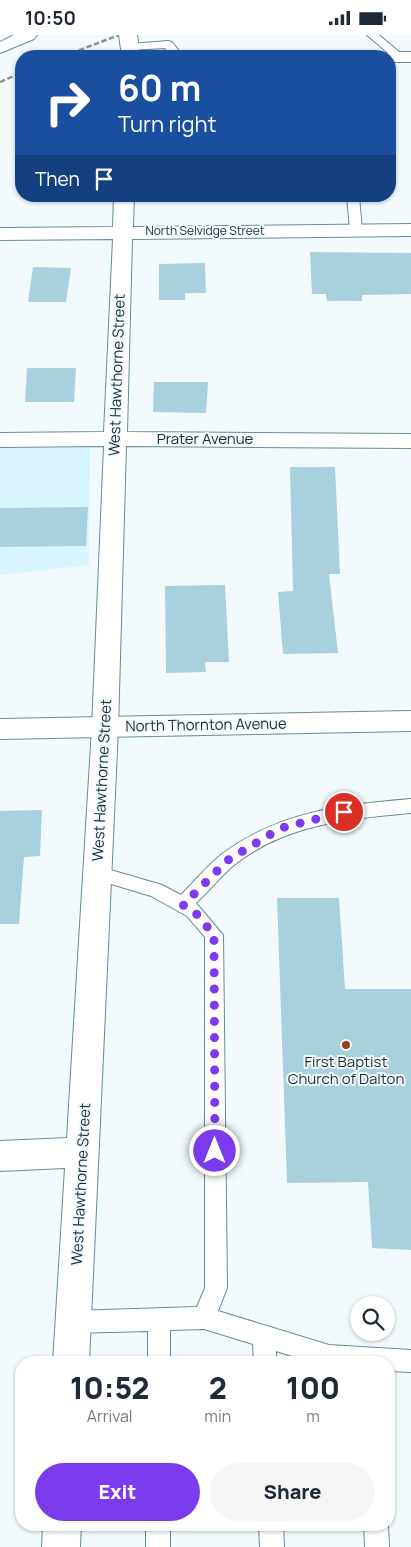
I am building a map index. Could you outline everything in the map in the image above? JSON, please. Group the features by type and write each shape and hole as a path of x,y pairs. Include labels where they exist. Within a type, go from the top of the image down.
{"street":[{"path":"0,47 28,35"},
{"name":"West Hawthorne Street","path":"71,1356 98,873 124,202"},
{"name":"North Selvidge Street","path":"0,234 122,231 411,230"},
{"name":"Prater Avenue","path":"0,440 411,441"},
{"name":"North Thornton Avenue","path":"0,729 411,721"},
{"path":"0,1156 83,1152"},
{"path":"61,1547 62,1531"}],"lane":[{"path":"372,35 391,50"},
{"path":"130,46 168,44 173,50"},
{"path":"354,202 356,230"},
{"path":"183,905 228,860 281,828 344,812 411,806"},
{"path":"98,873 156,890 194,911 214,935 216,1288 204,1318"},
{"path":"73,1322 204,1318 329,1356"},
{"path":"159,1320 159,1356"},
{"path":"264,1337 265,1356"},
{"path":"395,1361 411,1361"},
{"path":"158,1531 158,1547"},
{"path":"272,1531 272,1547"},
{"path":"376,1531 377,1547"}],"shaded area":[{"path":"90,447 89,565 0,575 0,448"}],"building":[{"path":"310,252 411,253 411,294 362,295 362,301 327,301 326,294 312,294"},
{"path":"205,263 206,293 185,293 185,300 159,300 159,264"},
{"path":"33,267 71,268 66,302 28,302"},
{"path":"27,368 76,368 74,402 25,402"},
{"path":"154,382 208,382 206,413 153,412"},
{"path":"290,467 335,467 340,574 329,574 338,653 283,654 278,592 293,591"},
{"path":"88,507 86,546 0,547 0,508"},
{"path":"225,585 229,662 205,662 206,672 166,673 165,586"},
{"path":"42,810 40,856 24,857 19,924 0,924 0,811"},
{"path":"277,898 339,898 345,989 411,989 411,1250 372,1248 368,1182 287,1183"}],"railway":[{"path":"80,50 119,35"},
{"path":"0,82 15,76"}],"place":[{"name":"First Baptist Church of Dalton","path":"346,1045"}],"route":[{"path":"215,1151 214,935 194,911 183,905 228,860 281,828 344,812"}]}
